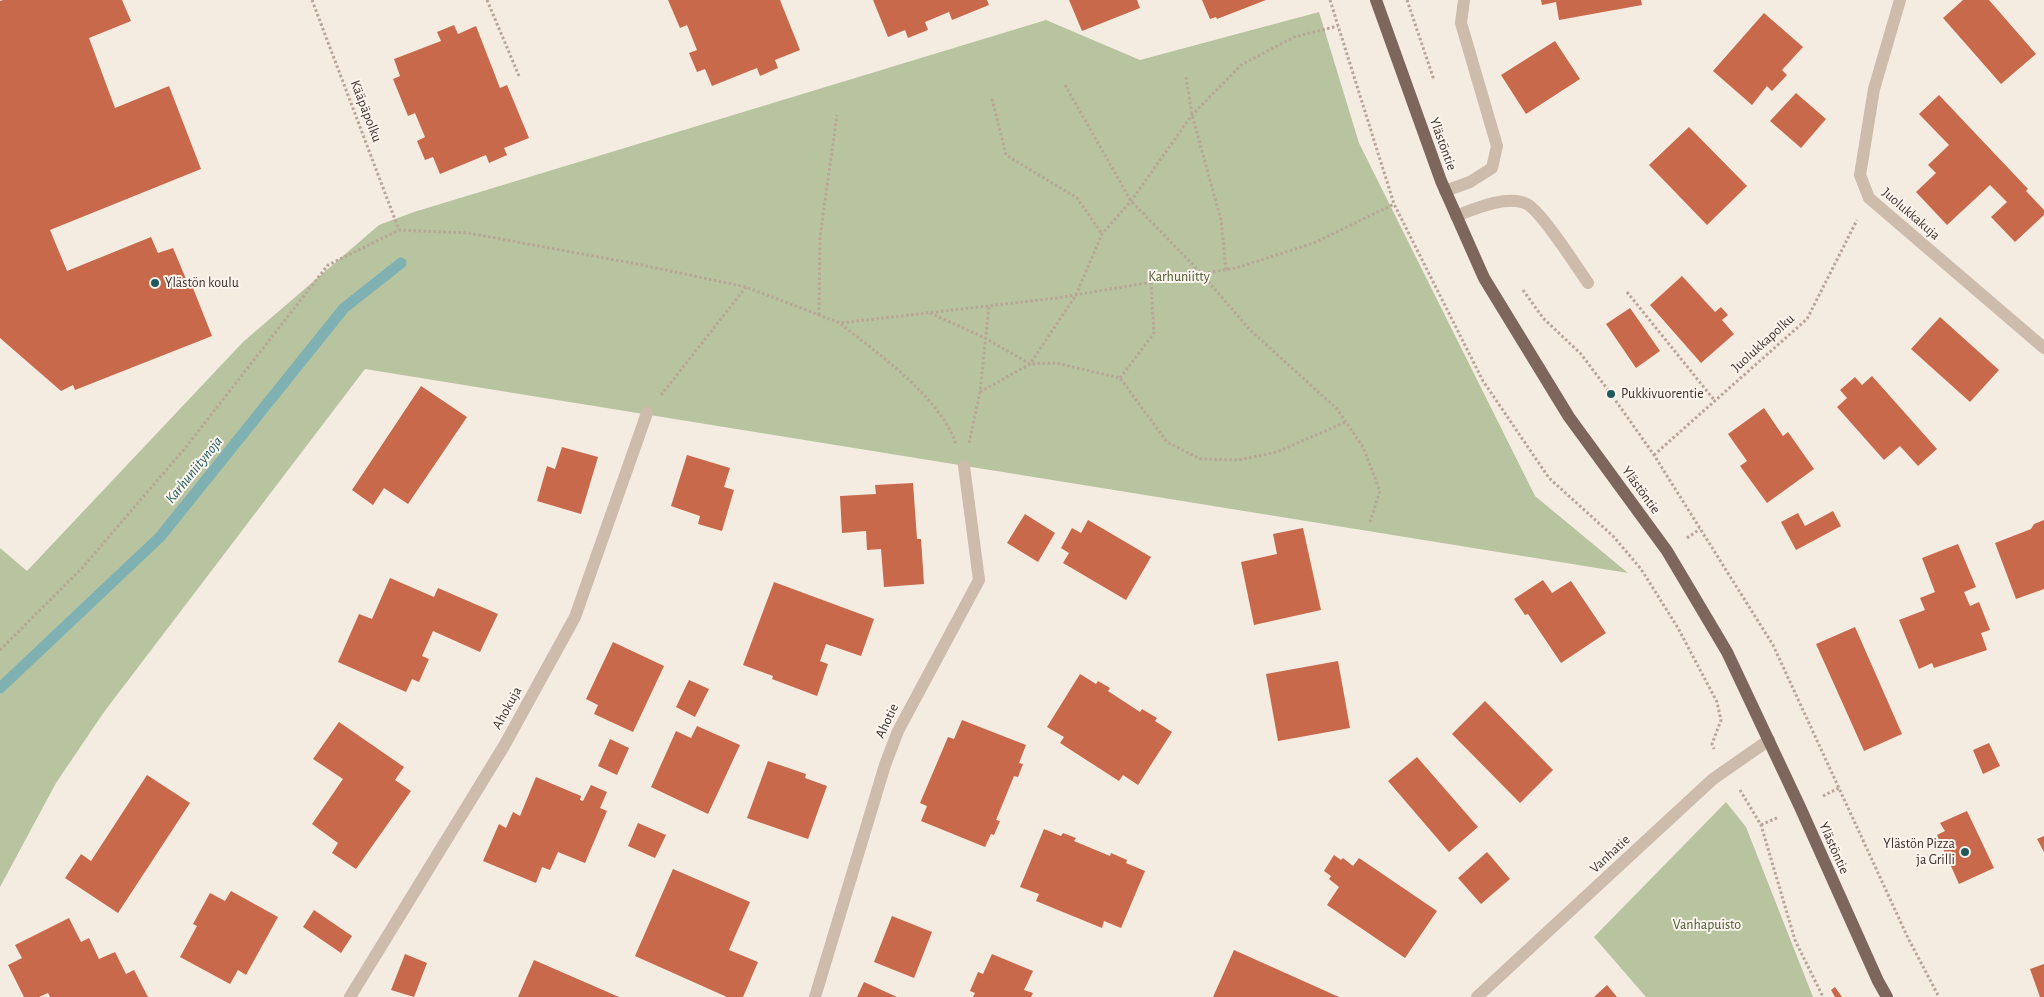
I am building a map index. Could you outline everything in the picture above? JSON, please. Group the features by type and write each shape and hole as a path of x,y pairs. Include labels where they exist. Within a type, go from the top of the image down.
{"main road":[{"name":"Ylästöntie","path":"1376,0 1445,192 1484,278 1569,416 1667,551 1727,652 1887,997"}],"street":[{"path":"1445,192 1470,182 1492,168 1497,146 1461,23 1464,0"},
{"name":"Juolukkakuja","path":"1900,0 1874,89 1860,175 1869,198 2044,348"},
{"path":"1456,216 1480,206 1505,201 1526,203 1537,213 1588,283"},
{"name":"Ahokuja","path":"350,997 504,746 575,616 647,413"},
{"name":"Ahotie","path":"815,997 885,765 898,731 980,580 964,466"},
{"name":"Vanhatie","path":"1477,997 1713,779 1769,740"}],"path":[{"name":"Kääpäpolku","path":"312,0 398,230"},
{"path":"486,0 519,76"},
{"path":"1330,0 1394,204 1483,381 1549,478 1613,536 1641,569"},
{"path":"1407,0 1435,84"},
{"path":"1030,364 1076,295 1102,234 1131,201 1192,115 1241,65 1294,37 1338,26"},
{"path":"1186,77 1192,115 1221,220 1226,270"},
{"path":"1065,85 1131,201 1202,274 1249,329 1337,409 1363,448 1380,491 1370,522"},
{"path":"992,99 1006,155 1077,198 1102,234"},
{"path":"819,315 820,236 837,115"},
{"name":"Juolukkapolku","path":"1654,455 1806,319 1869,198"},
{"path":"840,323 1076,295 1236,268 1314,243 1394,204"},
{"path":"0,650 89,561 186,447 328,265 398,230 468,233 746,286 840,323 896,368 930,402 952,432 964,466"},
{"path":"1518,282 1543,318 1581,354 1654,455 1773,645 1908,938 1939,997"},
{"path":"1120,378 1154,333 1151,283"},
{"path":"647,413 746,286"},
{"path":"1627,292 1715,401"},
{"path":"964,466 980,392 988,306"},
{"path":"930,313 985,338 1030,364"},
{"path":"980,392 1030,364 1056,363 1120,378 1167,442 1200,459 1238,460 1278,452 1346,422"}],"green space":[{"name":"Karhuniitty","path":"1319,12 1359,143 1535,496 1628,573 365,369 104,712 56,783 0,887 0,548 27,571 243,342 379,225 414,212 1046,20 1140,60"},
{"name":"Vanhapuisto","path":"1726,802 1746,827 1813,997 1646,997 1594,937"}],"building":[{"path":"122,0 131,21 89,38 115,108 169,86 201,169 50,230 67,271 151,237 158,253 173,248 186,279 189,278 212,336 75,390 73,385 61,391 0,338 0,1"},
{"path":"668,0 780,0 800,50 775,60 778,68 760,76 757,68 712,86 705,69 697,72 689,53 697,50 687,25 680,28"},
{"path":"873,0 987,0 989,5 952,20 949,12 925,22 928,30 908,38 905,30 888,37"},
{"path":"1069,0 1137,0 1140,8 1082,31"},
{"path":"1202,0 1266,0 1217,19 1216,17 1210,19"},
{"path":"1541,0 1641,0 1642,5 1559,20 1556,2 1542,5"},
{"path":"1963,0 1989,0 2036,54 2001,84 1943,18"},
{"path":"1764,13 1803,47 1782,70 1787,75 1772,91 1767,86 1752,105 1713,71"},
{"path":"454,25 458,34 476,26 500,88 507,85 529,138 504,148 507,155 489,163 486,155 440,174 433,157 425,160 417,141 425,137 415,113 408,116 393,79 400,76 394,59 441,41 437,32"},
{"path":"1555,41 1580,79 1526,114 1501,75"},
{"path":"1796,93 1826,119 1801,148 1770,121"},
{"path":"1939,95 2028,189 2026,191 2044,210 2044,215 2015,242 1991,217 2007,202 1990,185 1947,225 1916,192 1936,173 1928,165 1949,145 1919,114"},
{"path":"1689,127 1747,186 1707,225 1649,165"},
{"path":"1682,276 1715,312 1721,307 1728,315 1722,320 1734,334 1701,363 1650,305"},
{"path":"1630,308 1660,351 1636,368 1606,324"},
{"path":"1940,317 1999,370 1970,402 1911,349"},
{"path":"1872,376 1937,449 1918,466 1900,446 1884,460 1837,407 1847,398 1840,390 1855,377 1862,385"},
{"path":"421,386 467,417 408,504 384,488 373,505 352,490"},
{"path":"1764,408 1783,436 1788,432 1814,469 1767,503 1740,466 1747,461 1728,434"},
{"path":"562,447 598,457 581,514 537,501 547,466 555,469"},
{"path":"687,455 730,468 724,487 734,490 722,531 698,524 700,516 671,506"},
{"path":"913,483 917,539 921,539 924,584 884,587 881,549 867,550 866,531 842,533 840,496 876,494 875,485"},
{"path":"1833,511 1841,526 1796,550 1781,522 1798,513 1805,526"},
{"path":"1025,514 1055,533 1038,562 1007,543"},
{"path":"1088,520 1151,557 1126,600 1063,563 1069,553 1061,548 1072,528 1081,533"},
{"path":"2044,520 2044,589 2016,599 1995,543 2031,529 2034,524"},
{"path":"1303,528 1321,610 1254,625 1241,562 1277,554 1273,534"},
{"path":"1958,544 1976,587 1964,592 1970,606 1979,602 1990,630 1981,633 1987,650 1934,668 1932,663 1919,669 1899,620 1925,610 1920,598 1935,592 1922,558"},
{"path":"390,578 434,597 438,588 498,614 480,652 433,631 422,656 429,659 419,682 412,679 406,692 338,662 359,614 372,619"},
{"path":"1543,580 1552,593 1571,581 1606,633 1561,663 1528,614 1525,615 1514,599"},
{"path":"774,582 874,619 861,656 826,644 820,661 828,664 817,696 772,679 773,676 743,665"},
{"path":"1855,627 1902,734 1864,751 1816,644"},
{"path":"613,642 664,666 633,732 594,714 598,705 586,699"},
{"path":"1338,661 1350,728 1278,741 1266,674"},
{"path":"1080,674 1096,684 1098,681 1110,688 1108,691 1140,712 1142,709 1157,718 1155,721 1172,732 1138,785 1123,775 1119,781 1060,743 1064,737 1047,727"},
{"path":"689,680 709,689 695,717 676,707"},
{"path":"1485,701 1553,770 1520,803 1452,734"},
{"path":"962,720 1026,745 1019,763 1023,764 1018,777 1014,776 996,820 1000,821 994,835 991,834 985,847 921,821 927,806 920,803 948,737 954,739"},
{"path":"339,722 404,767 395,780 411,791 356,869 332,853 338,843 312,824 343,779 313,759"},
{"path":"697,726 740,745 708,814 651,787 676,731 691,738"},
{"path":"610,739 629,748 617,775 598,766"},
{"path":"1989,743 2000,766 1983,774 1973,750"},
{"path":"1417,757 1478,827 1449,852 1388,781"},
{"path":"768,761 806,774 805,778 827,786 808,839 747,818"},
{"path":"147,775 190,803 118,913 65,878 81,854 91,861"},
{"path":"536,777 581,796 580,800 583,801 591,785 607,792 600,808 607,811 585,863 558,852 550,870 542,867 536,883 483,861 499,824 506,828 513,812 520,816"},
{"path":"1967,811 1994,868 1959,884 1937,835 1945,831 1940,823"},
{"path":"638,823 666,835 655,858 628,846"},
{"path":"1044,829 1061,836 1063,833 1076,838 1074,841 1110,856 1111,853 1127,860 1126,863 1145,871 1121,928 1104,921 1102,928 1036,901 1039,894 1020,887"},
{"path":"2044,836 2044,852 2037,839"},
{"path":"1487,852 1510,879 1481,904 1458,878"},
{"path":"1334,855 1341,860 1343,858 1353,866 1359,858 1437,911 1405,958 1327,905 1339,887 1329,879 1331,876 1324,871"},
{"path":"673,869 750,902 729,950 758,962 743,997 727,997 635,956"},
{"path":"231,891 278,917 246,975 238,970 230,984 180,957 197,926 193,924 210,893 225,901"},
{"path":"314,910 352,936 341,953 303,927"},
{"path":"892,916 932,932 914,978 874,962"},
{"path":"69,918 81,942 89,938 99,959 115,952 126,974 134,970 148,997 50,997 48,993 39,997 24,997 8,965 22,958 15,945"},
{"path":"1234,950 1339,997 1213,997"},
{"path":"405,954 427,963 414,997 391,990"},
{"path":"992,954 1033,971 1024,990 1033,993 1031,997 973,997 975,993 970,991 978,972 983,974"},
{"path":"534,960 619,997 518,997"},
{"path":"2044,964 2044,997 2040,997 2030,969"},
{"path":"864,982 897,997 857,997"},
{"path":"1607,985 1617,997 1594,997"},
{"path":"1835,987 1842,997 1835,997 1831,990"}],"waterway":[{"name":"Karhuniitynoja","path":"0,688 160,537 344,308 401,263"}],"place":[{"name":"Ylästön koulu","path":"155,283"},
{"name":"Pukkivuorentie","path":"1611,394"},
{"name":"Ylästön Pizza ja Grilli","path":"1965,852"}]}
